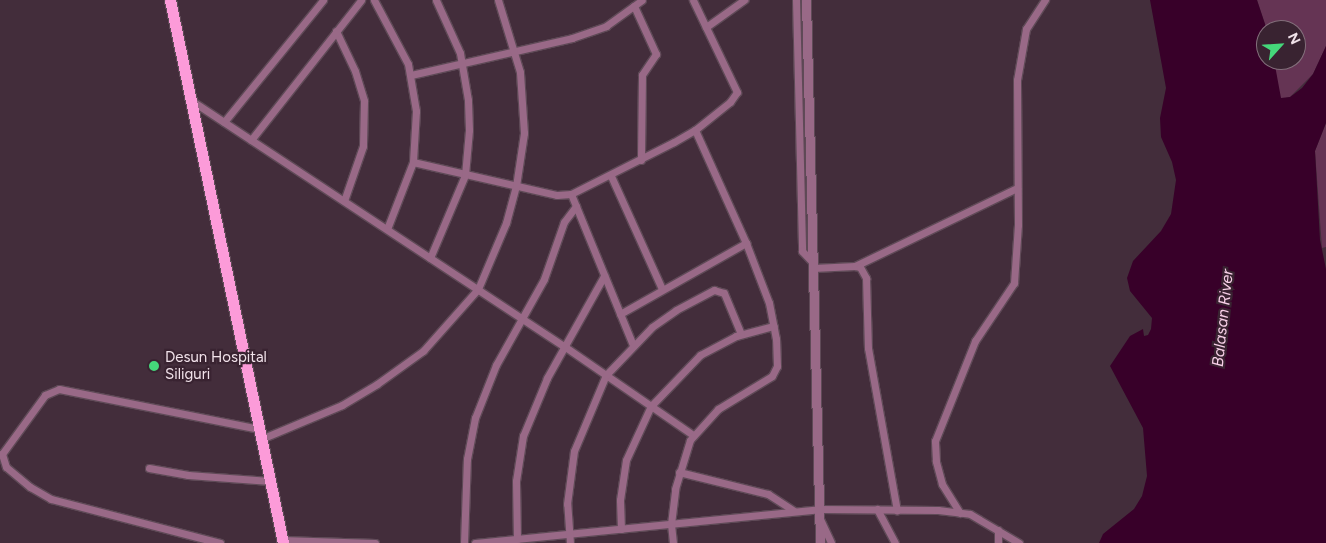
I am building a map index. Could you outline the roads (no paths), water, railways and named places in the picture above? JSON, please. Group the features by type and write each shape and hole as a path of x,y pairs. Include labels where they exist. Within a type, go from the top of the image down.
{"main road":[{"path":"170,0 283,542"}],"street":[{"path":"224,122 323,0"},
{"path":"251,140 361,0"},
{"path":"374,0 395,36 411,74 416,118 413,162 388,230"},
{"path":"430,258 465,175 469,114 462,62 436,0"},
{"path":"220,543 41,494 6,467 2,454 45,395 59,389 260,434 342,405 377,384 423,351 478,289 494,257 516,186 524,114 515,52 498,0"},
{"path":"411,74 515,52 592,32 642,0"},
{"path":"413,162 557,195 572,194 642,160 695,130 730,102 737,92 693,0"},
{"path":"706,27 744,0"},
{"path":"796,0 802,251 813,266"},
{"path":"806,0 820,543"},
{"path":"960,513 942,484 936,461 935,442 975,341 1014,284 1017,188 1017,80 1026,29 1045,0"},
{"path":"634,6 656,54 642,75 642,160"},
{"path":"336,32 359,80 364,108 363,146 344,201"},
{"path":"191,101 564,346 693,435"},
{"path":"673,543 671,524 679,472 693,435 730,400 772,376 777,366 774,326 769,303 746,243 695,130"},
{"path":"611,176 662,289"},
{"path":"813,266 855,266 1017,188"},
{"path":"572,194 633,345"},
{"path":"464,543 466,468 475,418 496,365 544,279 564,222 576,206"},
{"path":"620,314 746,243"},
{"path":"855,266 862,270 866,278 868,348 897,510"},
{"path":"517,539 516,481 523,436 537,398 604,276"},
{"path":"570,543 567,504 574,451 606,375 633,345 676,310 714,290 724,293 741,334"},
{"path":"621,529 620,500 626,460 651,406 700,356 741,334 774,326"},
{"path":"149,468 196,476 270,481"},
{"path":"679,472 768,494 794,511"},
{"path":"877,509 895,543"},
{"path":"475,543 794,511 819,513 877,509 960,513 977,518 1019,543"},
{"path":"819,513 831,543"},
{"path":"998,530 998,543"},
{"path":"283,542 375,543"}],"water":[{"name":"Balasan River","path":"1150,0 1257,0 1264,20 1256,20 1256,70 1276,70 1281,98 1290,97 1302,88 1313,74 1326,46 1326,123 1315,151 1320,240 1326,269 1326,543 1099,543 1103,534 1134,509 1142,496 1147,476 1143,428 1110,366 1130,336 1143,329 1144,336 1148,335 1151,329 1152,318 1130,291 1127,278 1133,261 1161,231 1171,214 1176,180 1172,162 1161,137 1160,118 1166,88"}],"place":[{"name":"Desun Hospital Siliguri","path":"154,366"}]}
